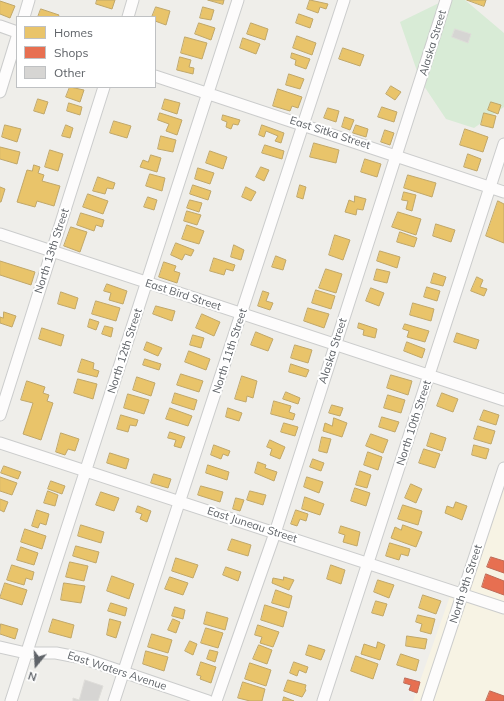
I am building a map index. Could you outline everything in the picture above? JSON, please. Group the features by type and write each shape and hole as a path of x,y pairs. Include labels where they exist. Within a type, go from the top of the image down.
{"street":[{"path":"24,16 29,0"},
{"path":"128,16 133,0"},
{"name":"North 12th Street","path":"10,701 238,0"},
{"name":"North 11th Street","path":"114,701 181,502 344,0"},
{"name":"Alaska Street","path":"216,701 274,533 397,156 446,0"},
{"path":"0,26 16,32"},
{"path":"0,92 16,40"},
{"name":"East Sitka Street","path":"156,76 208,92 504,192"},
{"name":"North 13th Street","path":"0,415 104,88"},
{"name":"North 10th Street","path":"323,701 504,144"},
{"name":"East Bird Street","path":"0,234 504,400"},
{"name":"East Juneau Street","path":"0,443 504,608"},
{"name":"North 9th Street","path":"427,701 504,468"},
{"name":"East Waters Avenue","path":"0,647 26,653 63,654 82,658 208,701"}],"shaded area":[{"path":"504,482 504,603 468,591"},
{"path":"450,596 457,598 422,701 413,701"},
{"path":"465,601 504,614 504,701 431,701"}],"green space":[{"path":"451,0 465,0 504,33 504,107 474,128 446,119 424,86"},
{"path":"441,2 418,74 400,22"}],"building: Homes":[{"path":"97,0 115,0 112,9 96,4"},
{"path":"208,0 224,0 223,4"},
{"path":"310,0 328,4 326,9 320,7 318,13 307,9"},
{"path":"467,0 486,0 484,6"},
{"path":"0,1 15,6 10,18 0,14"},
{"path":"156,7 170,11 166,25 156,21 156,16 152,16"},
{"path":"203,7 214,10 211,20 200,18"},
{"path":"41,9 59,15 58,16 38,16"},
{"path":"299,14 313,19 310,28 296,23"},
{"path":"199,23 215,28 211,40 195,34"},
{"path":"251,23 268,29 265,40 247,34"},
{"path":"297,36 316,43 312,55 293,48"},
{"path":"185,37 207,43 202,59 181,53"},
{"path":"243,38 260,44 256,54 240,48"},
{"path":"343,48 364,55 360,66 339,59"},
{"path":"292,53 310,59 306,69 295,65 296,60 291,58"},
{"path":"180,57 191,60 189,67 194,68 193,74 177,70"},
{"path":"289,74 304,79 300,89 286,85"},
{"path":"391,86 401,92 395,100 386,94"},
{"path":"70,88 84,90 80,102 66,97"},
{"path":"278,89 302,97 298,108 292,106 290,111 273,106"},
{"path":"38,99 48,102 44,114 34,111"},
{"path":"165,99 180,103 177,114 162,109"},
{"path":"491,102 501,105 498,114 488,110"},
{"path":"69,103 82,107 80,115 67,111"},
{"path":"382,107 397,112 394,122 378,117"},
{"path":"328,108 339,111 336,122 324,118"},
{"path":"160,113 182,120 177,135 166,131 169,124 158,120"},
{"path":"484,113 496,116 493,128 481,125"},
{"path":"223,115 240,120 238,125 233,124 231,129 226,127 227,122 222,120"},
{"path":"345,117 354,120 350,130 342,127"},
{"path":"114,121 131,126 127,138 110,133"},
{"path":"5,125 21,129 17,142 2,137"},
{"path":"66,125 73,128 70,138 62,136"},
{"path":"262,125 284,133 281,143 275,141 278,136 266,131 264,137 259,135"},
{"path":"356,125 368,129 366,137 353,133"},
{"path":"465,129 488,137 483,152 460,145"},
{"path":"385,130 394,133 390,145 381,142"},
{"path":"161,136 176,140 173,152 158,149"},
{"path":"314,143 339,150 336,163 310,157"},
{"path":"265,145 284,151 282,159 262,153"},
{"path":"0,147 20,152 17,164 0,159"},
{"path":"50,150 63,154 58,171 45,167"},
{"path":"210,151 227,157 223,169 206,163"},
{"path":"468,154 481,159 477,171 464,167"},
{"path":"151,155 161,158 157,172 140,167 143,160 148,162"},
{"path":"365,159 381,164 377,177 361,172"},
{"path":"34,165 40,167 38,173 44,175 42,181 60,186 54,206 37,201 35,207 17,202 27,170 32,171"},
{"path":"261,167 269,170 264,181 256,177"},
{"path":"198,168 214,173 210,184 195,179"},
{"path":"150,174 165,178 162,191 146,186"},
{"path":"408,175 436,183 432,197 404,188"},
{"path":"98,177 115,183 113,189 107,188 105,194 93,191"},
{"path":"193,185 211,191 208,200 190,194"},
{"path":"300,185 306,187 303,199 297,197"},
{"path":"0,187 5,189 1,202 0,202"},
{"path":"246,187 256,192 251,201 242,197"},
{"path":"404,192 416,195 412,211 406,209 408,201 402,200"},
{"path":"88,194 108,201 103,214 83,207"},
{"path":"355,196 366,199 363,210 357,209 356,215 345,212 349,200 354,202"},
{"path":"148,197 157,200 154,210 144,207"},
{"path":"190,200 202,203 199,212 187,208"},
{"path":"498,201 504,204 504,243 486,236"},
{"path":"187,211 201,215 197,225 184,221"},
{"path":"398,212 421,219 416,235 392,227"},
{"path":"81,213 104,220 102,227 96,225 94,231 77,225"},
{"path":"436,224 455,230 451,242 433,236"},
{"path":"187,225 204,231 199,244 182,239"},
{"path":"71,227 87,232 80,252 64,246"},
{"path":"400,232 417,238 414,247 397,242"},
{"path":"335,235 350,240 343,260 329,255"},
{"path":"176,243 194,250 191,256 185,254 182,260 171,255"},
{"path":"234,245 244,250 241,260 231,257"},
{"path":"380,251 400,257 397,268 377,261"},
{"path":"276,256 286,260 283,270 272,267"},
{"path":"214,258 235,265 233,271 226,269 224,275 210,271"},
{"path":"0,261 35,272 31,285 0,275"},
{"path":"164,262 176,266 174,271 180,273 177,283 159,277"},
{"path":"326,269 342,274 336,293 319,288"},
{"path":"377,269 390,272 387,283 374,280"},
{"path":"434,273 446,277 443,286 431,283"},
{"path":"477,277 483,280 480,287 487,289 484,296 471,291"},
{"path":"107,284 127,291 123,304 109,300 111,293 104,291"},
{"path":"427,287 440,291 437,301 424,297"},
{"path":"371,288 384,293 379,306 366,301"},
{"path":"316,290 335,296 331,309 312,303"},
{"path":"263,291 269,293 266,301 273,303 270,310 258,306"},
{"path":"61,292 78,298 75,309 58,304"},
{"path":"96,301 120,308 116,321 92,314"},
{"path":"413,303 434,309 431,321 410,315"},
{"path":"156,306 175,311 172,321 153,314"},
{"path":"308,308 329,314 324,328 304,321"},
{"path":"4,312 16,316 12,327 0,323 0,317 3,318"},
{"path":"202,314 220,322 214,336 196,328"},
{"path":"90,319 99,322 96,330 88,327"},
{"path":"359,323 377,329 375,338 363,335 364,330 358,328"},
{"path":"405,324 429,331 425,342 407,337 409,331 403,329"},
{"path":"105,326 113,328 111,337 102,334"},
{"path":"42,328 64,335 61,346 39,339"},
{"path":"256,332 273,339 268,351 251,345"},
{"path":"457,333 479,340 476,349 454,342"},
{"path":"193,335 204,338 201,348 190,345"},
{"path":"147,342 162,348 158,356 144,350"},
{"path":"407,342 425,349 422,358 404,351"},
{"path":"295,345 312,350 308,363 291,358"},
{"path":"189,351 210,359 206,370 185,362"},
{"path":"82,359 94,363 93,369 99,371 97,377 78,372"},
{"path":"145,359 161,364 159,370 143,365"},
{"path":"291,364 309,370 306,377 289,372"},
{"path":"181,374 203,381 199,392 177,385"},
{"path":"391,375 412,381 408,395 387,388"},
{"path":"242,376 257,381 253,398 247,396 246,402 235,399"},
{"path":"137,377 155,383 151,396 133,390"},
{"path":"78,379 97,384 93,399 74,393"},
{"path":"27,381 45,387 43,393 49,395 47,401 53,403 41,440 23,434 33,403 21,400"},
{"path":"286,392 300,398 298,404 283,399"},
{"path":"175,393 197,400 194,410 172,403"},
{"path":"442,393 458,399 453,412 437,406"},
{"path":"128,394 149,400 144,414 124,408"},
{"path":"388,395 405,400 401,413 384,408"},
{"path":"274,401 291,406 289,412 295,414 293,420 271,414"},
{"path":"332,405 343,408 340,416 329,413"},
{"path":"170,408 192,416 188,426 166,419"},
{"path":"228,408 242,413 239,421 226,417"},
{"path":"484,410 499,415 496,425 480,420"},
{"path":"121,415 138,420 136,426 130,425 128,432 117,429"},
{"path":"382,417 399,422 395,432 379,427"},
{"path":"334,418 347,423 342,437 323,431 325,423 332,426"},
{"path":"284,423 298,427 295,436 281,432"},
{"path":"478,426 495,431 491,444 474,439"},
{"path":"170,432 185,437 181,448 174,446 176,440 168,438"},
{"path":"61,433 79,439 75,451 68,449 65,455 56,452"},
{"path":"431,433 446,438 442,451 427,446"},
{"path":"371,434 388,440 383,453 366,446"},
{"path":"322,437 331,439 327,453 319,451"},
{"path":"270,440 285,447 280,459 270,455 272,449 267,447"},
{"path":"214,445 230,451 228,456 223,454 221,459 211,455"},
{"path":"474,445 489,449 486,459 472,455"},
{"path":"424,449 440,454 435,468 419,463"},
{"path":"368,452 382,457 378,470 364,465"},
{"path":"110,453 129,459 126,469 107,463"},
{"path":"313,459 324,463 321,471 310,467"},
{"path":"258,462 266,465 265,468 277,472 274,481 255,473"},
{"path":"208,465 229,472 227,480 206,473"},
{"path":"4,466 21,472 18,479 1,473"},
{"path":"360,471 371,475 367,488 356,485"},
{"path":"154,474 171,479 168,488 151,483"},
{"path":"0,477 17,483 12,495 0,491"},
{"path":"307,477 323,482 319,493 304,487"},
{"path":"51,481 65,486 62,494 48,489"},
{"path":"411,484 422,489 416,503 405,498"},
{"path":"201,486 223,492 220,502 198,495"},
{"path":"355,488 370,493 366,506 351,501"},
{"path":"48,491 58,495 55,506 44,503"},
{"path":"250,491 266,495 263,505 247,500"},
{"path":"101,492 119,498 114,511 96,505"},
{"path":"305,497 324,504 320,515 302,509"},
{"path":"236,498 244,500 240,511 233,509"},
{"path":"0,499 8,502 4,512 0,510"},
{"path":"456,502 467,506 462,520 445,513 447,506 453,508"},
{"path":"403,505 422,511 418,525 398,519"},
{"path":"138,506 151,511 147,522 140,519 142,514 136,512"},
{"path":"37,510 49,514 46,525 40,523 38,528 32,526"},
{"path":"296,510 308,514 306,521 300,519 297,526 291,524"},
{"path":"81,525 104,532 101,543 78,536"},
{"path":"403,525 422,532 416,547 391,538 395,527 401,530"},
{"path":"341,526 360,532 357,546 343,542 345,535 339,533"},
{"path":"25,529 46,536 42,549 21,542"},
{"path":"232,539 251,545 248,556 228,550"},
{"path":"390,543 410,549 408,556 401,554 399,560 386,556"},
{"path":"76,546 99,552 96,563 73,556"},
{"path":"21,547 38,553 34,565 17,560"},
{"path":"176,558 198,565 193,578 172,571"},
{"path":"70,562 88,566 84,581 66,577"},
{"path":"12,565 34,572 32,580 26,578 24,585 7,580"},
{"path":"331,565 345,570 341,584 327,579"},
{"path":"226,567 241,572 238,581 223,575"},
{"path":"112,576 134,584 129,599 107,591"},
{"path":"170,577 188,583 183,595 165,589"},
{"path":"284,577 294,580 289,590 272,583 273,578 283,580"},
{"path":"378,580 394,585 389,598 374,592"},
{"path":"5,583 27,590 22,605 0,598"},
{"path":"64,583 85,586 81,603 61,600"},
{"path":"276,590 292,596 289,608 272,603"},
{"path":"423,595 441,601 436,614 419,608"},
{"path":"376,601 387,604 383,616 372,613"},
{"path":"111,603 127,608 125,616 108,611"},
{"path":"265,605 287,612 283,627 261,620"},
{"path":"175,607 185,610 183,619 172,616"},
{"path":"207,612 228,618 225,630 204,624"},
{"path":"418,615 435,619 431,634 420,631 422,624 416,622"},
{"path":"53,619 74,625 71,638 49,632"},
{"path":"110,619 121,622 116,638 107,635"},
{"path":"173,619 180,622 176,633 168,630"},
{"path":"1,624 18,629 15,639 0,634"},
{"path":"258,625 279,632 273,647 260,643 262,637 255,635"},
{"path":"206,628 223,633 218,648 201,643"},
{"path":"152,634 172,640 168,653 148,647"},
{"path":"407,636 427,639 425,649 406,646"},
{"path":"190,641 197,644 193,655 185,651"},
{"path":"378,642 385,645 380,660 361,654 364,644 376,648"},
{"path":"259,645 272,650 267,664 253,659"},
{"path":"309,645 325,650 321,660 306,655"},
{"path":"210,650 218,652 215,662 207,659"},
{"path":"146,651 168,657 164,671 143,664"},
{"path":"401,654 419,660 416,671 397,665"},
{"path":"356,656 378,664 373,679 351,671"},
{"path":"201,662 216,667 211,683 200,679 201,676 197,675"},
{"path":"294,662 308,667 306,673 299,670 297,676 290,673"},
{"path":"250,663 271,670 266,686 245,679"},
{"path":"288,680 306,685 306,690 302,697 284,691"},
{"path":"243,682 265,689 262,701 250,701 238,698"},
{"path":"284,697 294,701 283,701"}],"building: Shops":[{"path":"491,557 504,561 504,573 487,567"},
{"path":"486,574 504,581 504,595 482,587"},
{"path":"405,678 420,682 417,693 409,690 411,685 404,683"},
{"path":"490,691 504,696 504,701 486,701"}],"building: Other":[{"path":"455,29 471,34 468,43 452,37"},
{"path":"85,680 103,686 98,701 73,701 73,698 79,700"}]}
